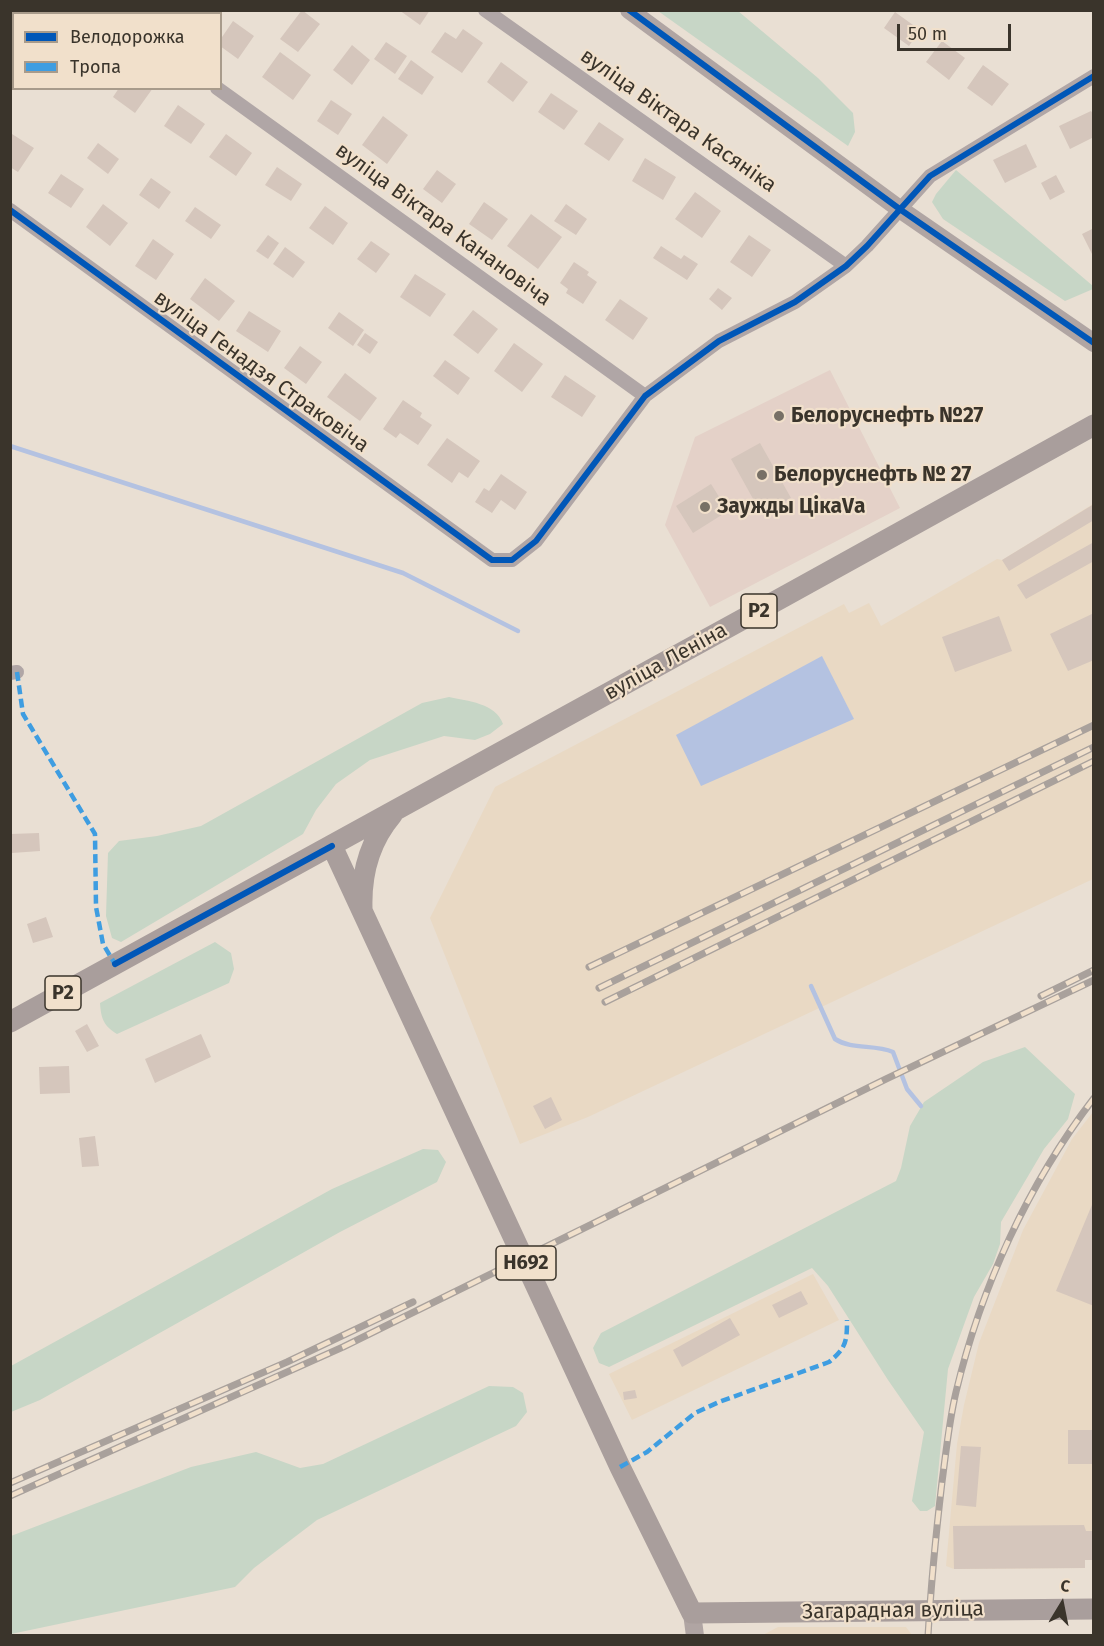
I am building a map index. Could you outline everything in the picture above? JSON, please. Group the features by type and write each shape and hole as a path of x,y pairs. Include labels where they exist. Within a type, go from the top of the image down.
{"main road":[{"name":"вуліца Леніна","path":"332,846 1094,425"},
{"path":"362,912 366,862 380,832 397,810"},
{"name":"Р2","path":"10,1022 332,846"},
{"name":"Н692","path":"332,846 620,1467 692,1613"},
{"name":"Загарадная вуліца","path":"692,1613 1094,1609"}],"street":[{"name":"вуліца Віктара Касяніка","path":"485,10 846,266"},
{"path":"629,10 901,210 1094,343"},
{"path":"645,396 719,341 795,302 846,266 901,210 930,176 1094,76"},
{"name":"вуліца Віктара Канановіча","path":"220,90 645,396"},
{"name":"вуліца Генадзя Страковіча","path":"10,210 492,560 512,560 536,542 645,396"},
{"name":"Н692","path":"692,1613 695,1635"}],"shaded area":[{"path":"830,370 900,508 710,607 665,525 695,437"},
{"path":"1093,504 1093,879 588,1117 520,1144 430,918 495,787 844,604 849,613 869,603 881,626 997,559 1002,560"},
{"path":"1093,1112 1093,1560 1085,1560 1085,1568 954,1569 946,1566 957,1444 979,1343 1023,1230 1072,1139"},
{"path":"813,1274 839,1320 632,1420 609,1374"},
{"path":"778,1627 906,1627 912,1635 763,1635"}],"green space":[{"path":"658,11 738,11 818,78 853,113 855,132 848,146"},
{"path":"956,170 1093,286 1093,289 1065,301 943,219 932,202"},
{"path":"449,697 488,707 494,711 503,724 490,734 475,740 444,736 370,760 336,784 316,810 303,834 121,942 112,938 106,916 108,853 119,841 157,836 201,826 422,703"},
{"path":"215,942 231,953 234,969 229,983 117,1034 106,1025 102,1018 100,1003"},
{"path":"1025,1047 1075,1094 1068,1119 1044,1149 1001,1222 1000,1244 993,1264 974,1297 948,1369 935,1506 927,1511 920,1511 912,1501 924,1432 828,1286 812,1268 609,1367 599,1363 593,1348 601,1333 896,1181 910,1126 924,1102 983,1062"},
{"path":"423,1149 438,1150 446,1162 437,1182 340,1232 40,1400 11,1412 11,1366 332,1189"},
{"path":"489,1386 513,1387 523,1393 527,1412 516,1426 317,1520 254,1568 235,1587 11,1634 11,1536 191,1467 256,1452 300,1468 323,1464"}],"water":[{"path":"822,656 854,719 701,786 676,735"}],"building":[{"path":"26,10 41,10 43,12 25,12"},
{"path":"176,10 205,10 204,12 178,12"},
{"path":"302,10 320,24 298,52 280,39"},
{"path":"399,10 430,10 420,25"},
{"path":"895,12 920,30 909,46 884,28"},
{"path":"233,21 254,36 238,59 222,47 222,37"},
{"path":"463,29 483,43 462,73 431,52 445,32 456,39"},
{"path":"942,41 965,58 949,80 926,62"},
{"path":"386,42 407,56 395,74 374,59"},
{"path":"352,45 370,60 352,85 333,70"},
{"path":"280,52 311,75 293,100 262,77"},
{"path":"411,60 434,77 422,95 398,79"},
{"path":"501,62 528,82 513,102 487,82"},
{"path":"983,65 1009,84 992,106 967,88"},
{"path":"118,90 152,90 135,113 113,97"},
{"path":"551,93 578,111 564,130 538,112"},
{"path":"331,100 352,114 338,135 317,121"},
{"path":"178,105 205,124 191,144 164,126"},
{"path":"1091,111 1094,115 1094,137 1070,149 1059,126"},
{"path":"383,116 408,135 387,164 362,145"},
{"path":"599,122 624,139 609,161 584,144"},
{"path":"12,134 34,148 18,172 10,167 10,137"},
{"path":"226,134 252,153 236,176 209,157"},
{"path":"98,143 119,159 108,174 87,158"},
{"path":"1026,144 1037,167 1005,183 993,160"},
{"path":"645,158 676,177 663,200 632,181"},
{"path":"277,167 302,184 291,201 265,185"},
{"path":"437,170 456,184 442,203 423,189"},
{"path":"61,174 84,189 71,208 48,193"},
{"path":"1056,175 1065,192 1050,200 1041,183"},
{"path":"151,178 171,192 159,209 139,195"},
{"path":"695,192 721,211 702,238 675,219"},
{"path":"484,202 508,219 492,240 469,224"},
{"path":"103,204 128,223 110,246 86,227"},
{"path":"566,204 587,219 576,235 554,221"},
{"path":"325,206 348,223 333,245 309,228"},
{"path":"195,207 221,225 211,239 185,221"},
{"path":"531,214 562,237 538,269 507,246"},
{"path":"1094,228 1094,258 1082,234"},
{"path":"268,235 279,243 268,259 256,251"},
{"path":"749,235 771,250 752,277 730,262"},
{"path":"153,239 174,254 156,280 135,266"},
{"path":"371,241 390,254 376,273 357,259"},
{"path":"661,246 681,259 684,255 698,264 687,280 653,258"},
{"path":"285,247 305,262 293,278 273,264"},
{"path":"574,262 589,272 587,275 597,282 583,304 566,293 568,289 560,283"},
{"path":"415,274 446,294 430,317 400,297"},
{"path":"205,278 235,301 219,321 190,299"},
{"path":"718,288 732,298 722,310 709,299"},
{"path":"620,299 648,318 633,340 605,320"},
{"path":"473,310 498,329 478,354 453,335"},
{"path":"249,311 281,331 268,352 236,331"},
{"path":"339,312 364,330 353,346 328,328"},
{"path":"365,333 378,342 370,354 357,345"},
{"path":"514,343 543,364 522,392 494,371"},
{"path":"300,346 322,362 306,384 284,368"},
{"path":"445,360 470,378 458,395 433,376"},
{"path":"345,373 377,398 360,421 327,397"},
{"path":"565,375 596,396 582,417 551,397"},
{"path":"403,400 422,413 420,417 432,425 418,445 400,433 396,438 383,429"},
{"path":"447,438 480,461 468,478 459,472 452,483 427,465"},
{"path":"760,443 791,498 762,515 731,459"},
{"path":"501,474 527,492 515,510 501,500 492,513 475,502 484,488 489,491"},
{"path":"711,484 728,511 693,533 676,506"},
{"path":"1094,504 1094,520 1009,571 1002,560"},
{"path":"1094,542 1094,561 1026,599 1017,585"},
{"path":"1094,613 1094,660 1068,671 1050,634"},
{"path":"999,616 1012,651 955,672 942,637"},
{"path":"39,833 40,851 12,853 11,834"},
{"path":"46,917 53,937 33,943 27,924"},
{"path":"87,1024 99,1046 87,1052 75,1031"},
{"path":"201,1034 211,1057 155,1083 145,1059"},
{"path":"69,1066 70,1093 40,1094 39,1067"},
{"path":"551,1097 562,1120 545,1129 533,1106"},
{"path":"95,1136 99,1166 82,1167 79,1138"},
{"path":"1094,1200 1094,1306 1056,1291"},
{"path":"801,1291 808,1304 779,1318 772,1305"},
{"path":"730,1318 740,1335 682,1367 673,1350"},
{"path":"635,1390 637,1398 624,1400 623,1392"},
{"path":"1068,1430 1094,1430 1094,1464 1068,1464"},
{"path":"961,1446 981,1447 976,1507 956,1505"},
{"path":"1084,1525 1086,1531 1094,1531 1094,1560 1085,1560 1085,1568 954,1569 953,1526"}],"waterway":[{"path":"10,446 403,573 518,631"},
{"path":"811,986 835,1039 849,1045 893,1052 907,1089 921,1106"}],"railway":[{"path":"589,967 1094,725"},
{"path":"599,988 1094,747"},
{"path":"605,1002 1094,761"},
{"path":"1041,996 1094,970"},
{"path":"10,1496 343,1347 886,1079 1094,980"},
{"path":"928,1636 946,1448 966,1353 993,1276 1028,1201 1048,1165 1094,1098"},
{"path":"10,1483 287,1362 413,1302"}],"marked path":[{"path":"17,672 23,714 95,834 96,907 103,944 115,964"},
{"path":"620,1467 647,1452 695,1413 829,1362 839,1353 844,1344 847,1320"}],"cycle path":[{"path":"629,10 901,210 1094,343"},
{"path":"10,210 492,560 512,560 536,541 645,396 719,341 795,302 846,266 930,176 1094,76"},
{"path":"115,964 332,846"}],"place":[{"name":"Белоруснефть №27","path":"779,416"},
{"name":"Белоруснефть № 27","path":"762,475"},
{"name":"Заужды ЦікаVа","path":"705,507"}]}
